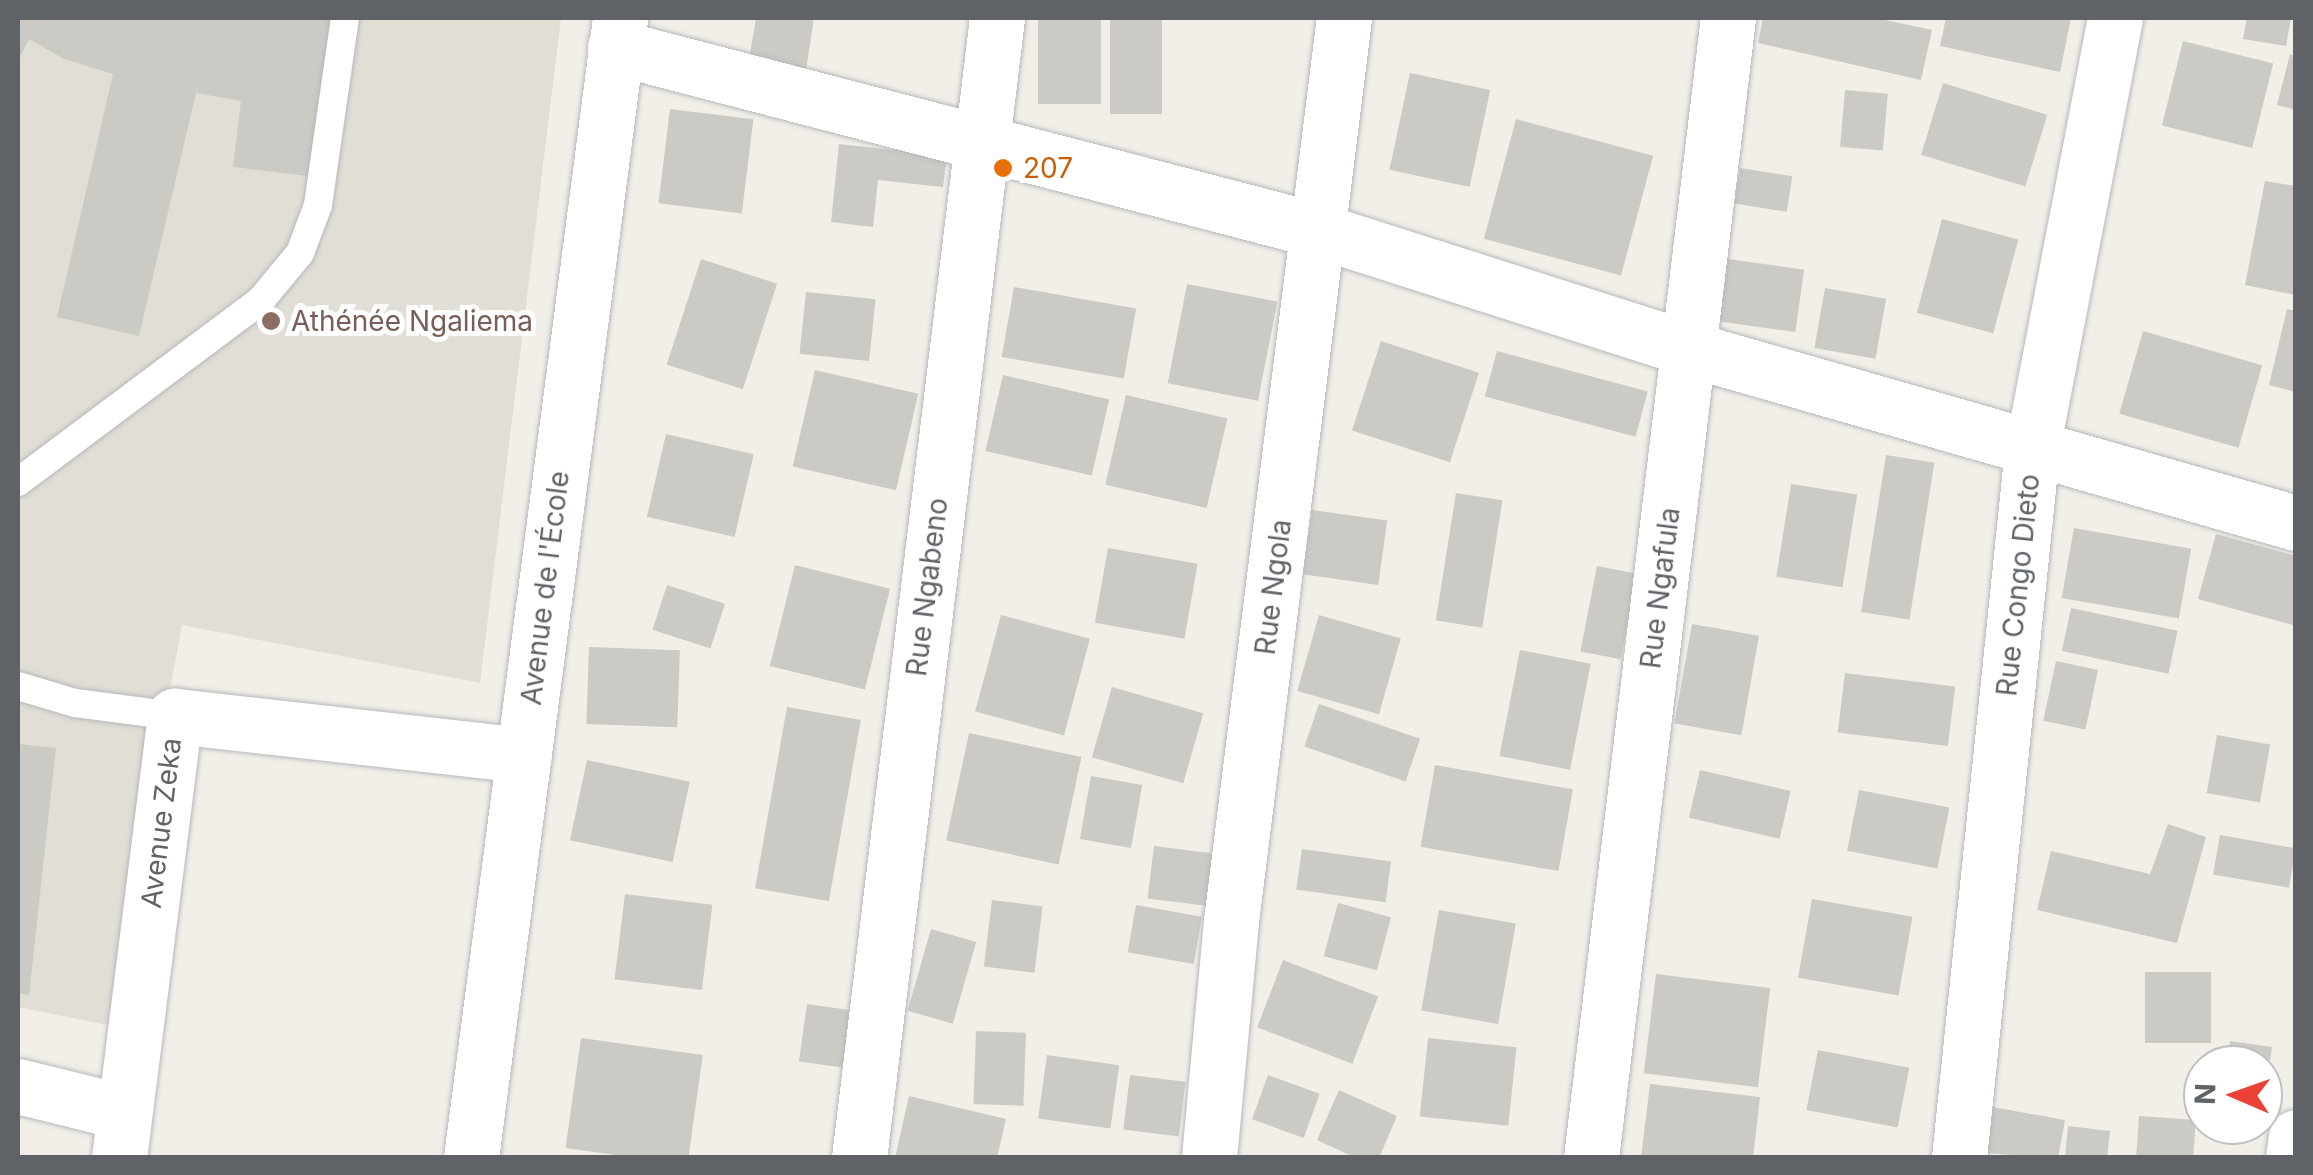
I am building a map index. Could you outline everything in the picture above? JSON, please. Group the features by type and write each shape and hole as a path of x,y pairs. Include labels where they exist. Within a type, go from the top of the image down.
{"street":[{"name":"Rue Ngabeno","path":"859,1158 997,18"},
{"name":"Rue Ngola","path":"1209,1158 1231,921 1344,18"},
{"name":"Rue Ngafula","path":"1591,1158 1728,18"},
{"name":"Rue Congo Dieto","path":"1960,1158 2032,449 2115,18"},
{"path":"618,32 981,138 1317,230 1689,350 2296,523"},
{"name":"Avenue de l'École","path":"471,1158 618,32"},
{"name":"Avenue Zeka","path":"121,1135 175,716 524,755"},
{"path":"18,1086 121,1135"},
{"path":"2293,1158 2296,1137"}],"lane":[{"path":"18,482 260,300 300,253 318,205 345,18"},
{"path":"18,686 75,703 175,716"}],"shaded area":[{"name":"Athénée Ngaliema","path":"18,18 561,18 480,683 182,625 107,1025 18,1007"}],"building":[{"path":"18,18 333,18 315,177 233,167 241,101 196,93 139,336 57,317 113,74 64,59 29,39 18,61"},
{"path":"756,18 814,18 806,70 749,60"},
{"path":"1038,18 1101,18 1101,104 1038,104"},
{"path":"1110,18 1162,18 1162,114 1110,114"},
{"path":"1763,18 1876,18 1932,30 1921,80 1758,43"},
{"path":"1946,18 2071,18 2060,72 1940,46"},
{"path":"2247,18 2291,18 2286,46 2243,39"},
{"path":"2183,41 2273,63 2252,148 2162,125"},
{"path":"2290,54 2296,56 2296,110 2277,105"},
{"path":"1410,73 1490,90 1470,187 1389,170"},
{"path":"1943,83 2047,115 2025,187 1921,155"},
{"path":"1845,90 1888,94 1883,151 1840,147"},
{"path":"670,109 753,119 742,214 658,203"},
{"path":"1516,119 1653,156 1621,276 1484,239"},
{"path":"839,144 947,156 943,187 878,180 873,227 831,222"},
{"path":"1740,168 1792,176 1787,212 1734,204"},
{"path":"2265,181 2296,186 2296,295 2245,285"},
{"path":"1942,219 2018,239 1993,333 1917,313"},
{"path":"1714,257 1804,270 1795,332 1705,319"},
{"path":"701,259 777,284 743,389 667,365"},
{"path":"1187,284 1277,302 1258,401 1168,383"},
{"path":"1014,287 1136,309 1124,378 1002,357"},
{"path":"1825,288 1886,299 1875,359 1814,348"},
{"path":"806,292 876,299 869,361 800,354"},
{"path":"2287,309 2296,311 2296,392 2269,385"},
{"path":"2143,331 2262,365 2238,448 2119,414"},
{"path":"1381,341 1479,373 1450,462 1352,430"},
{"path":"1497,351 1648,391 1636,437 1485,396"},
{"path":"815,370 918,394 896,490 793,466"},
{"path":"1003,375 1109,400 1092,476 985,451"},
{"path":"1126,395 1227,418 1207,508 1105,485"},
{"path":"666,434 754,454 735,537 647,517"},
{"path":"1886,455 1934,463 1910,620 1861,612"},
{"path":"1791,484 1857,494 1842,587 1776,577"},
{"path":"1456,493 1502,500 1482,628 1436,620"},
{"path":"1312,510 1387,521 1378,585 1303,574"},
{"path":"2074,528 2191,549 2179,619 2062,598"},
{"path":"2216,534 2296,556 2296,626 2198,599"},
{"path":"1108,548 1198,564 1184,639 1095,623"},
{"path":"795,565 890,589 865,690 770,666"},
{"path":"1597,566 1637,574 1621,659 1580,651"},
{"path":"667,585 725,604 710,649 652,630"},
{"path":"2071,608 2178,631 2168,674 2062,651"},
{"path":"1001,615 1090,639 1064,735 975,712"},
{"path":"1319,615 1401,638 1379,714 1297,691"},
{"path":"1692,624 1759,636 1741,735 1674,723"},
{"path":"589,647 680,650 677,727 586,724"},
{"path":"1520,650 1591,664 1570,770 1499,756"},
{"path":"2056,661 2098,670 2085,730 2043,721"},
{"path":"1845,673 1955,687 1948,746 1838,733"},
{"path":"1112,687 1203,713 1183,783 1092,757"},
{"path":"1319,704 1420,739 1406,781 1304,747"},
{"path":"787,707 861,720 829,901 755,888"},
{"path":"969,733 1081,757 1059,865 946,841"},
{"path":"2217,735 2270,744 2260,802 2207,793"},
{"path":"18,744 56,748 29,995 18,993"},
{"path":"587,760 690,782 673,862 570,840"},
{"path":"1435,765 1573,789 1558,871 1421,847"},
{"path":"1700,770 1791,791 1780,839 1689,818"},
{"path":"1091,776 1142,785 1131,848 1080,839"},
{"path":"1859,790 1949,808 1937,868 1847,851"},
{"path":"2168,824 2206,837 2177,943 2037,910 2051,851 2150,874"},
{"path":"2220,835 2296,848 2289,888 2213,874"},
{"path":"1154,846 1213,853 1206,906 1148,899"},
{"path":"1302,849 1391,862 1385,902 1296,890"},
{"path":"625,894 712,905 702,990 615,979"},
{"path":"1812,899 1912,917 1899,995 1798,978"},
{"path":"992,900 1043,906 1034,973 984,967"},
{"path":"1338,903 1391,917 1377,970 1324,956"},
{"path":"1136,905 1202,917 1194,964 1128,952"},
{"path":"1439,910 1516,924 1498,1024 1421,1010"},
{"path":"931,929 976,942 953,1024 908,1011"},
{"path":"1283,960 1378,997 1352,1064 1257,1027"},
{"path":"2145,972 2211,972 2211,1043 2145,1043"},
{"path":"1656,974 1770,988 1758,1087 1644,1073"},
{"path":"807,1004 855,1011 846,1068 799,1061"},
{"path":"976,1031 1026,1033 1023,1106 973,1104"},
{"path":"581,1038 703,1055 688,1158 637,1158 566,1148"},
{"path":"1428,1038 1517,1047 1508,1126 1420,1117"},
{"path":"1818,1050 1909,1068 1898,1128 1806,1110"},
{"path":"1047,1055 1119,1065 1110,1129 1038,1118"},
{"path":"1130,1075 1186,1082 1179,1136 1123,1130"},
{"path":"1268,1075 1320,1094 1304,1138 1252,1119"},
{"path":"1650,1084 1760,1097 1753,1158 1641,1158"},
{"path":"1339,1090 1397,1116 1379,1158 1356,1158 1317,1140"},
{"path":"909,1096 1006,1119 997,1158 895,1158"},
{"path":"1993,1107 2065,1120 2058,1158 1984,1153"},
{"path":"2139,1116 2183,1119 2183,1145 2194,1145 2193,1158 2136,1158"},
{"path":"2068,1126 2110,1131 2107,1158 2065,1158"}],"place":[{"name":"207","path":"1003,168"},
{"name":"Athénée Ngaliema","path":"271,321"}]}
